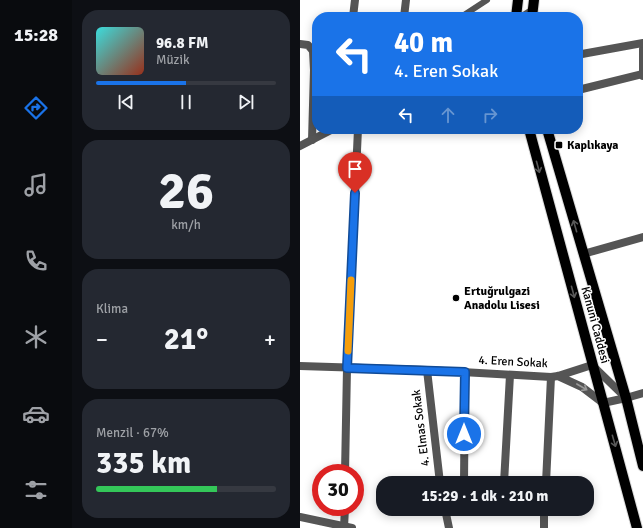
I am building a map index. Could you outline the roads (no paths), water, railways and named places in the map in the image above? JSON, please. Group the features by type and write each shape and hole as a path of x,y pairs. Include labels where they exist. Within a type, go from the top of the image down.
{"main road":[{"path":"517,12 518,0"},
{"name":"Kanuni Caddesi","path":"529,134 637,528"},
{"name":"Kanuni Caddesi","path":"547,134 626,398 643,466"}],"street":[{"path":"354,12 355,0"},
{"path":"405,12 406,0"},
{"path":"583,54 643,42"},
{"path":"300,44 308,46 312,50"},
{"path":"583,89 643,75 643,49"},
{"path":"312,134 312,140"},
{"path":"300,146 323,134"},
{"path":"345,464 347,368 358,134"},
{"path":"583,254 643,237"},
{"path":"592,364 626,398"},
{"name":"4. Eren Sokak","path":"300,366 554,376 592,364"},
{"name":"4. Elmas Sokak","path":"427,370 439,476"},
{"path":"464,476 465,372"},
{"path":"504,476 510,375"},
{"path":"547,476 554,376"},
{"name":"4. Eren Sokak","path":"554,376 582,387 603,403"},
{"path":"603,403 643,393"},
{"path":"300,517 347,527 346,516"},
{"path":"446,516 449,528"},
{"path":"544,516 544,528"}],"lane":[{"path":"469,12 487,0"}],"place":[{"name":"Kaplıkaya","path":"559,145"},
{"name":"Ertuğrulgazi Anadolu Lisesi","path":"456,298"}]}
